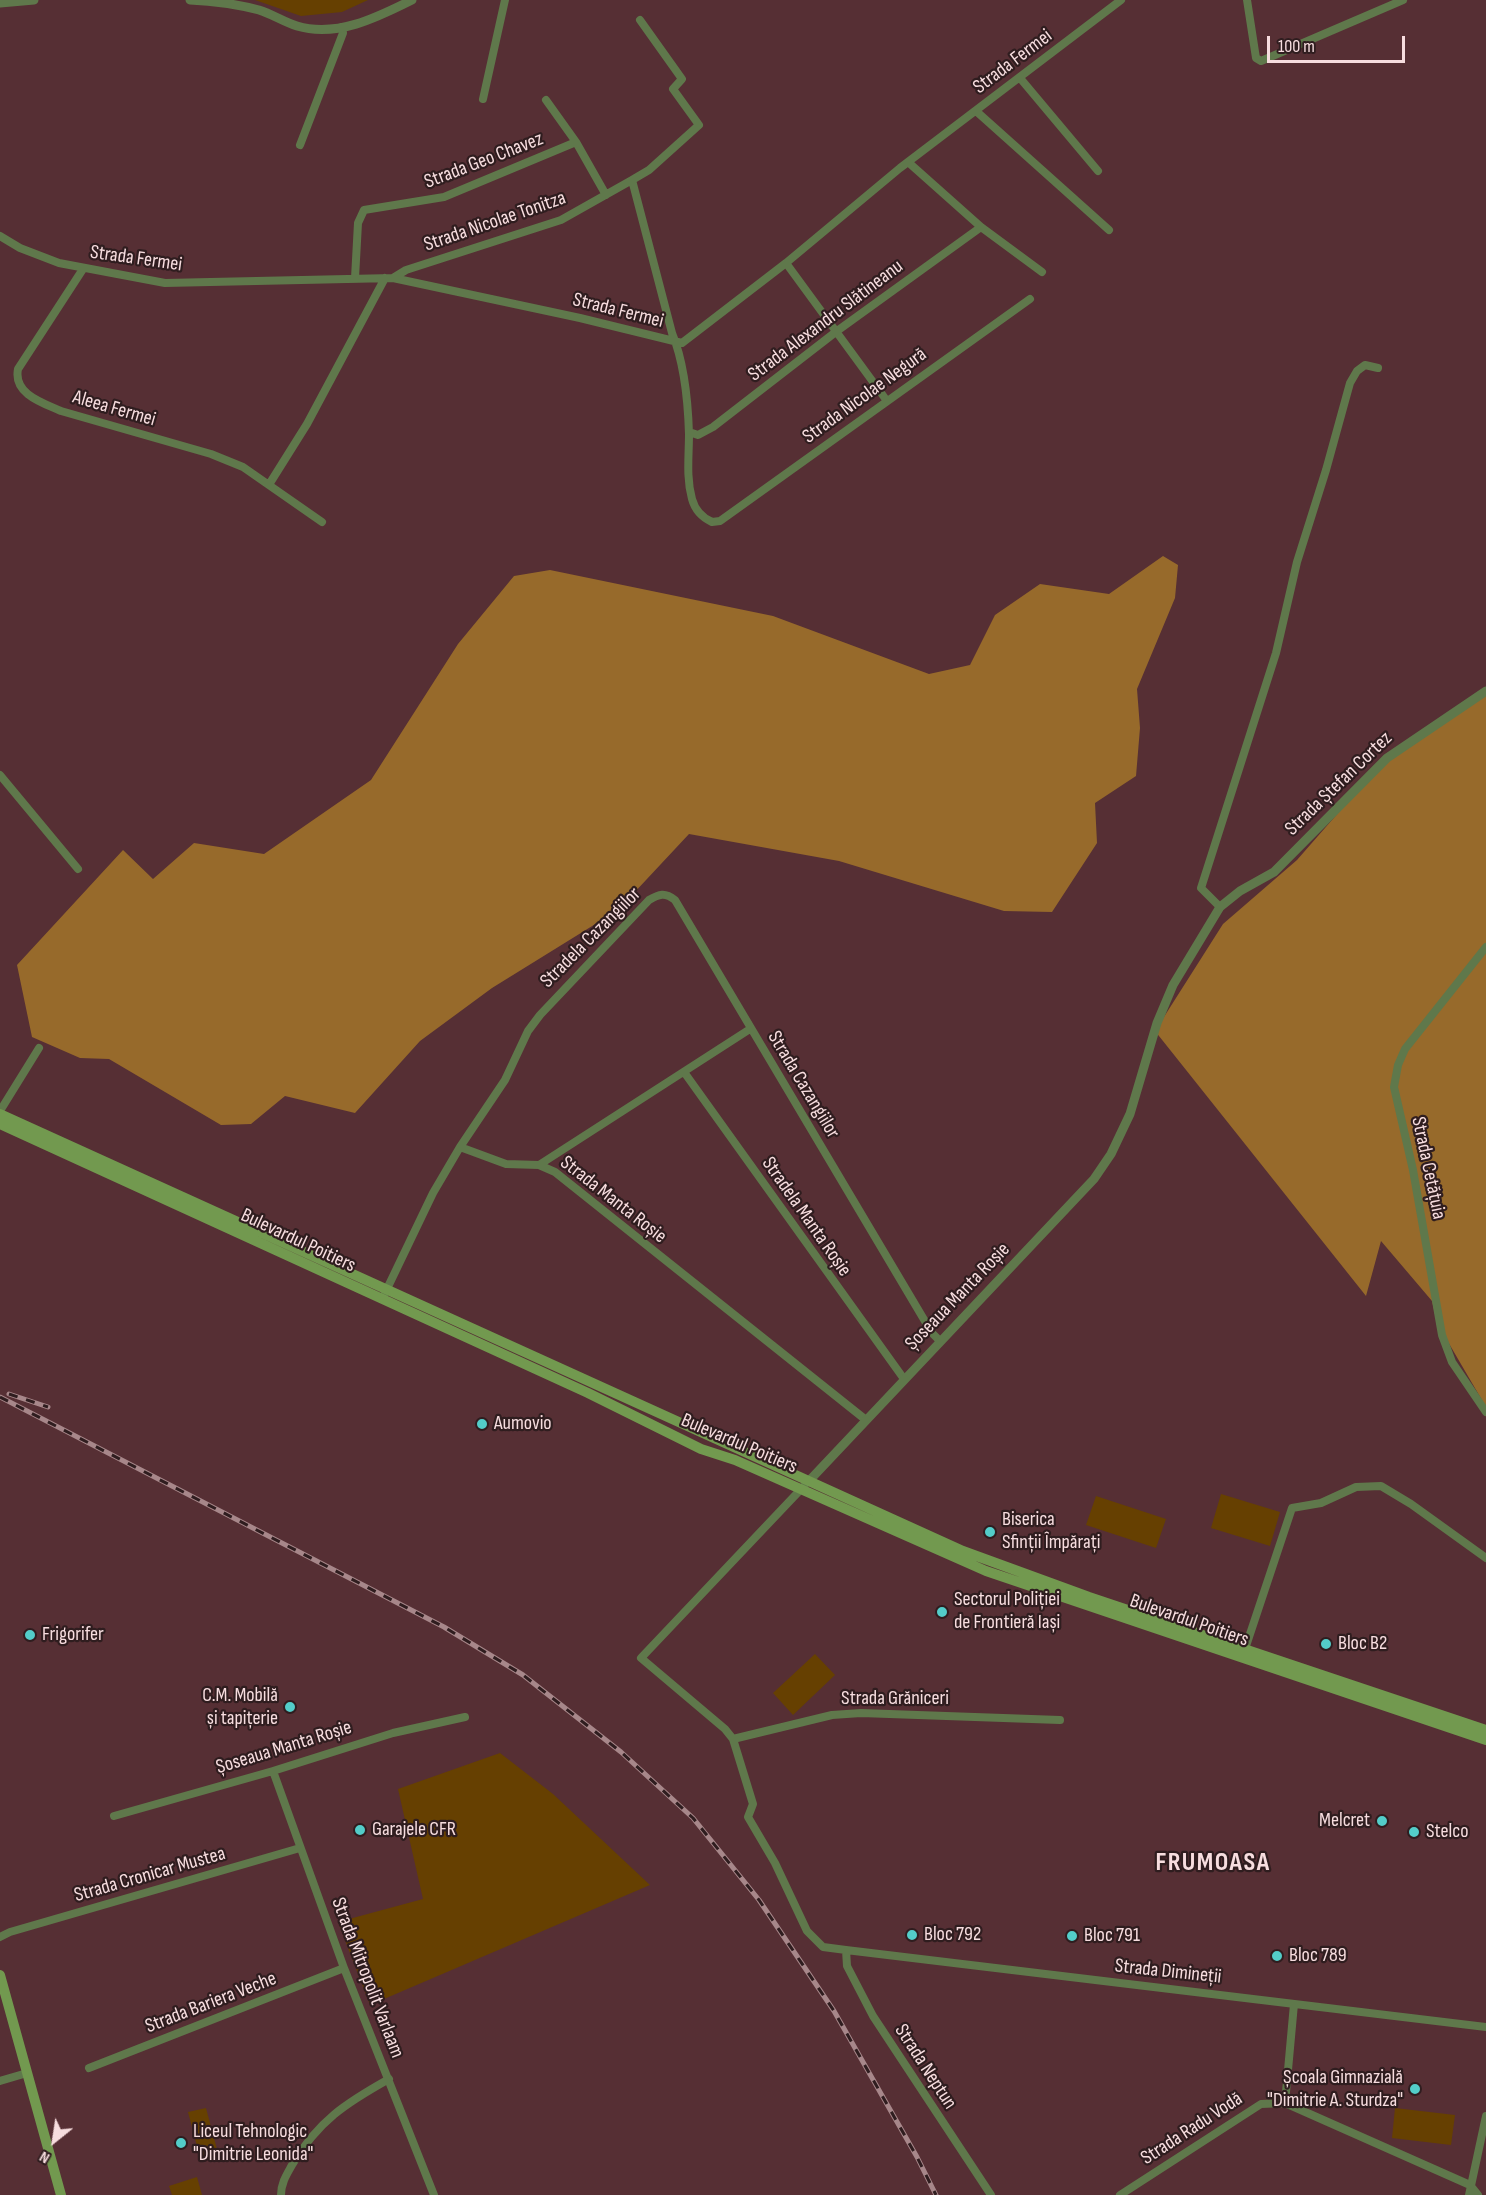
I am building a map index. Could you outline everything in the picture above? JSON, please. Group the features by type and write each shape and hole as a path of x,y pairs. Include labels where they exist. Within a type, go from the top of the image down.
{"main road":[{"name":"Bulevardul Poitiers","path":"0,1113 384,1295"},
{"name":"Bulevardul Poitiers","path":"0,1124 384,1295 986,1571 1486,1740"},
{"name":"Bulevardul Poitiers","path":"804,1486 990,1562 1486,1730"},
{"path":"0,1975 61,2195"}],"street":[{"path":"0,3 34,0"},
{"path":"190,0 260,10 298,27 319,29 366,22 412,0"},
{"path":"483,99 505,0"},
{"name":"Strada Fermei","path":"0,236 20,248 83,269 165,283 389,278 580,318 682,343 786,263 908,162 1120,0"},
{"path":"1247,0 1258,61 1403,0"},
{"name":"Strada Nicolae Tonitza","path":"389,278 406,270 561,220 649,170 699,125 673,88 682,79 640,20"},
{"path":"300,145 343,33 342,27"},
{"path":"1020,78 1098,171"},
{"name":"Strada Geo Chavez","path":"546,100 576,142 606,195"},
{"path":"976,111 1109,230"},
{"name":"Strada Geo Chavez","path":"355,278 358,223 364,210 444,197 576,142"},
{"path":"908,162 981,227 1042,272"},
{"path":"632,180 675,342 679,349 688,432"},
{"name":"Strada Alexandru Slătineanu","path":"688,432 698,435 713,428 837,332 981,227"},
{"path":"786,263 887,401"},
{"name":"Aleea Fermei","path":"83,269 18,369 16,377 23,390 41,403 61,411 211,454 243,467 271,482 322,522"},
{"path":"271,482 308,424 389,278"},
{"name":"Strada Nicolae Negură","path":"688,432 687,474 692,501 705,519 712,522 720,520 1030,299"},
{"path":"1220,907 1201,888 1276,653 1297,562 1350,383 1357,370 1365,365 1378,368"},
{"name":"Strada Ștefan Cortez","path":"1220,907 1240,891 1274,872 1387,758 1486,691"},
{"path":"0,775 78,869"},
{"name":"Stradela Cazangiilor","path":"460,1147 505,1080 528,1031 540,1015 656,895 663,894 675,900 750,1029"},
{"name":"Șoseaua Manta Roșie","path":"733,1739 725,1729 640,1658 1094,1179 1111,1154 1130,1114 1157,1023 1173,985 1220,907"},
{"name":"Strada Cetățuia","path":"1486,947 1405,1049 1398,1065 1394,1088 1417,1193 1442,1335 1452,1362 1486,1412"},
{"name":"Strada Cazangiilor","path":"540,1166 750,1029 932,1333 940,1341"},
{"path":"0,1113 39,1048"},
{"name":"Stradela Manta Roșie","path":"684,1072 904,1379"},
{"path":"384,1295 433,1193 460,1147"},
{"name":"Strada Manta Roșie","path":"460,1147 506,1164 540,1166 555,1172 866,1420"},
{"path":"1245,1649 1292,1508 1322,1503 1356,1487 1381,1486 1411,1504 1486,1558"},
{"name":"Strada Grăniceri","path":"733,1739 832,1715 861,1713 1060,1720"},
{"name":"Șoseaua Manta Roșie","path":"114,1816 273,1772 393,1733 465,1717"},
{"path":"733,1739 753,1804 748,1817 775,1863 807,1931 823,1947 846,1950"},
{"name":"Strada Mitropolit Varlaam","path":"273,1772 344,1968 434,2195"},
{"name":"Strada Cronicar Mustea","path":"0,1937 10,1932 300,1848"},
{"path":"0,1928 10,1932"},
{"name":"Strada Dimineții","path":"846,1950 1486,2027"},
{"name":"Strada Neptun","path":"846,1950 847,1966 873,2016 991,2195"},
{"name":"Strada Bariera Veche","path":"89,2068 344,1968"},
{"path":"1293,2004 1285,2103 1470,2185 1478,2195"},
{"path":"0,2081 27,2073"},
{"path":"281,2195 287,2174 324,2121 337,2109 389,2079"},
{"name":"Strada Radu Vodă","path":"1120,2195 1261,2104 1285,2103"},
{"path":"1469,2195 1486,2116"}],"shaded area":[{"path":"255,0 368,0 342,12 301,16"},
{"path":"1163,556 1178,565 1175,598 1137,689 1140,728 1136,776 1095,803 1097,843 1052,912 1004,911 839,861 689,834 618,910 492,988 420,1041 355,1113 285,1096 251,1124 221,1125 109,1059 80,1058 32,1037 17,965 123,850 153,879 194,843 264,854 371,780 458,644 514,576 550,570 773,616 929,674 970,665 995,615 1040,584 1109,594"},
{"path":"1486,691 1486,1407 1437,1323 1432,1301 1381,1241 1366,1296 1155,1031 1223,924 1297,860 1387,757"},
{"path":"1221,1494 1280,1512 1270,1546 1211,1528"},
{"path":"1096,1496 1166,1519 1156,1548 1086,1525"},
{"path":"815,1654 835,1675 793,1715 773,1693"},
{"path":"500,1753 553,1794 650,1885 370,2005 338,1922 423,1899 398,1789"},
{"path":"206,2108 218,2153 200,2158 188,2112"},
{"path":"1395,2108 1455,2115 1451,2145 1392,2138"},
{"path":"197,2177 202,2195 172,2195 169,2186"}],"railway":[{"path":"9,1394 48,1407"},
{"path":"0,1397 444,1627 523,1675 621,1752 693,1818 759,1900 834,2011 917,2157 936,2195"}],"place":[{"name":"Aumovio","path":"482,1424"},
{"name":"Biserica Sfinții Împărați","path":"990,1532"},
{"name":"Sectorul Poliției de Frontieră Iași","path":"942,1612"},
{"name":"Frigorifer","path":"30,1635"},
{"name":"Bloc B2","path":"1326,1644"},
{"name":"C.M. Mobilă și tapițerie","path":"290,1707"},
{"name":"Melcret","path":"1382,1821"},
{"name":"Garajele CFR","path":"360,1830"},
{"name":"Stelco","path":"1414,1832"},
{"name":"Bloc 792","path":"912,1935"},
{"name":"Bloc 791","path":"1072,1936"},
{"name":"Bloc 789","path":"1277,1956"},
{"name":"Școala Gimnazială \"Dimitrie A. Sturdza\"","path":"1415,2089"},
{"name":"Liceul Tehnologic \"Dimitrie Leonida\"","path":"181,2143"}],"district":[{"name":"FRUMOASA","path":"1213,1863"}]}
